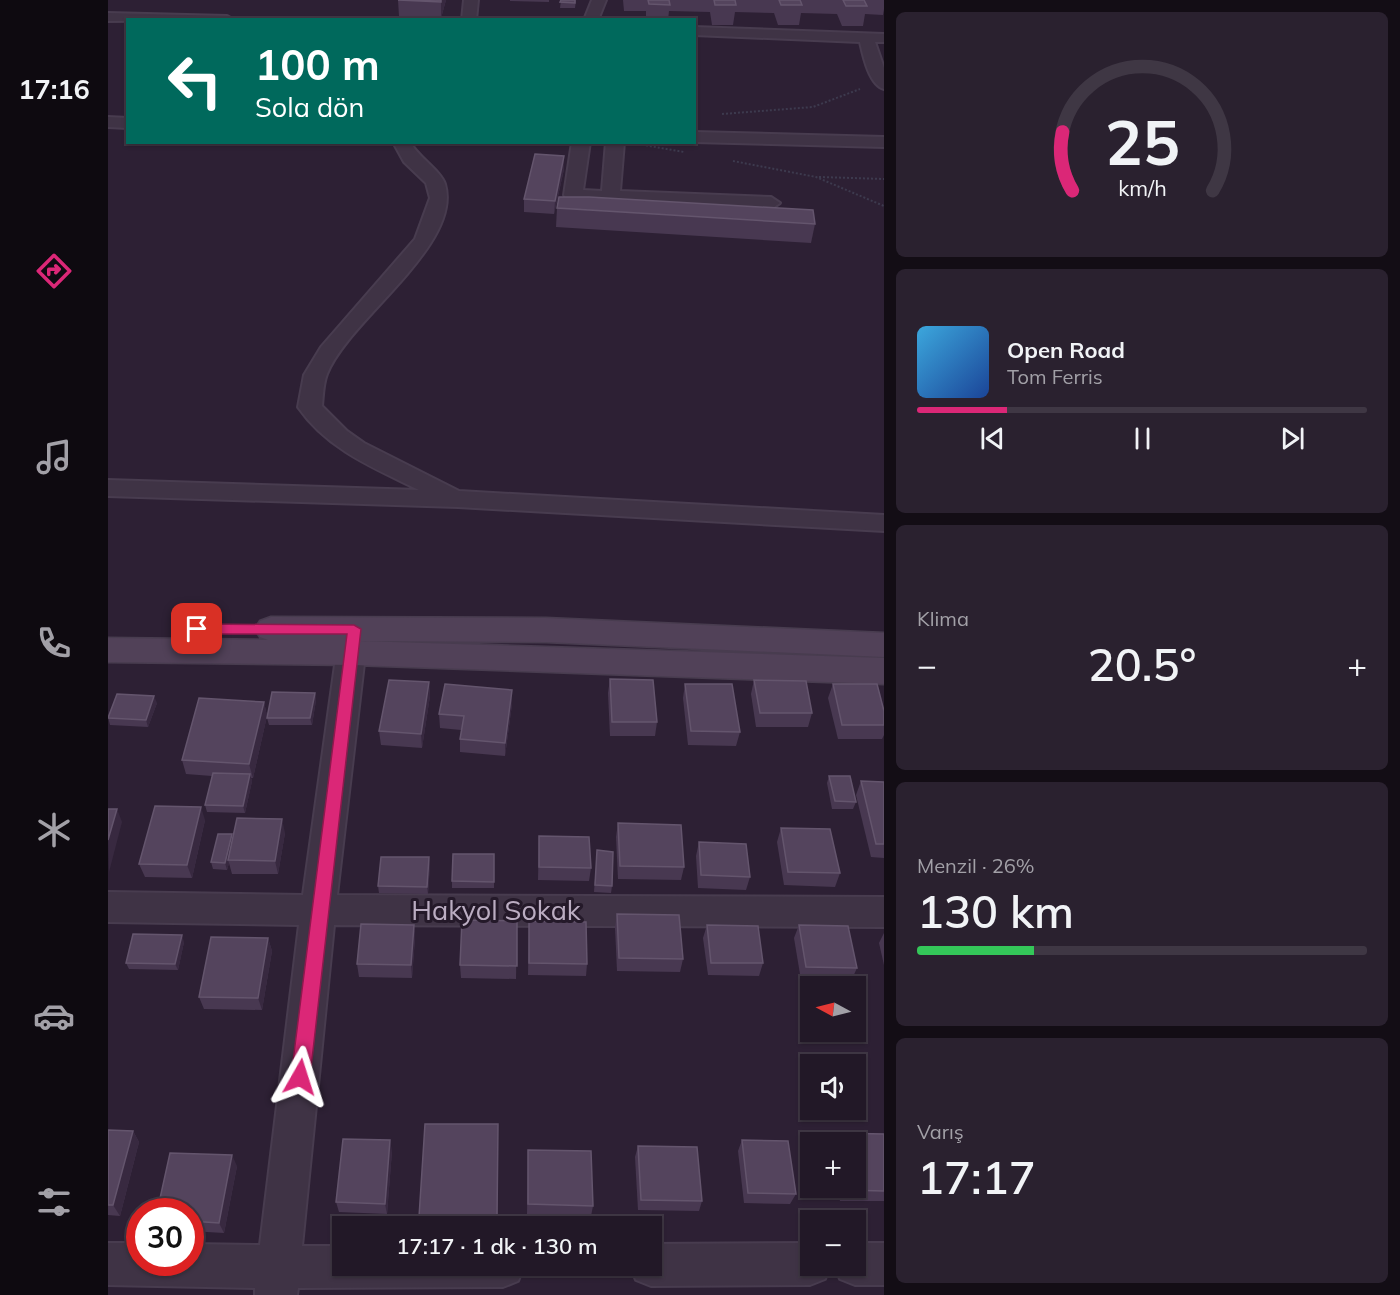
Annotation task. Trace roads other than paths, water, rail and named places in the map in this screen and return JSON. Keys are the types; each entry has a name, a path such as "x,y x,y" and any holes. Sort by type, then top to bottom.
{"main road":[{"path":"108,628 884,671"},
{"path":"108,650 353,641 546,630 884,645"}],"street":[{"path":"469,18 471,0"},
{"path":"592,18 599,0"},
{"path":"108,17 148,18"},
{"path":"696,31 884,38"},
{"path":"866,38 873,62 884,84"},
{"path":"108,122 126,123"},
{"path":"692,145 884,142"},
{"path":"402,144 410,158 435,181 439,198 424,240 332,347 315,375 310,407 321,423 355,448 458,499"},
{"path":"581,144 573,195 771,203"},
{"path":"611,196 615,144"},
{"path":"108,488 458,499 884,523"},
{"path":"278,1281 318,910 353,641"},
{"name":"Hakyol Sokak","path":"108,907 884,912"},
{"path":"108,1264 278,1281 353,1276"},
{"path":"662,1265 800,1264"},
{"path":"866,1264 884,1264"}]}
